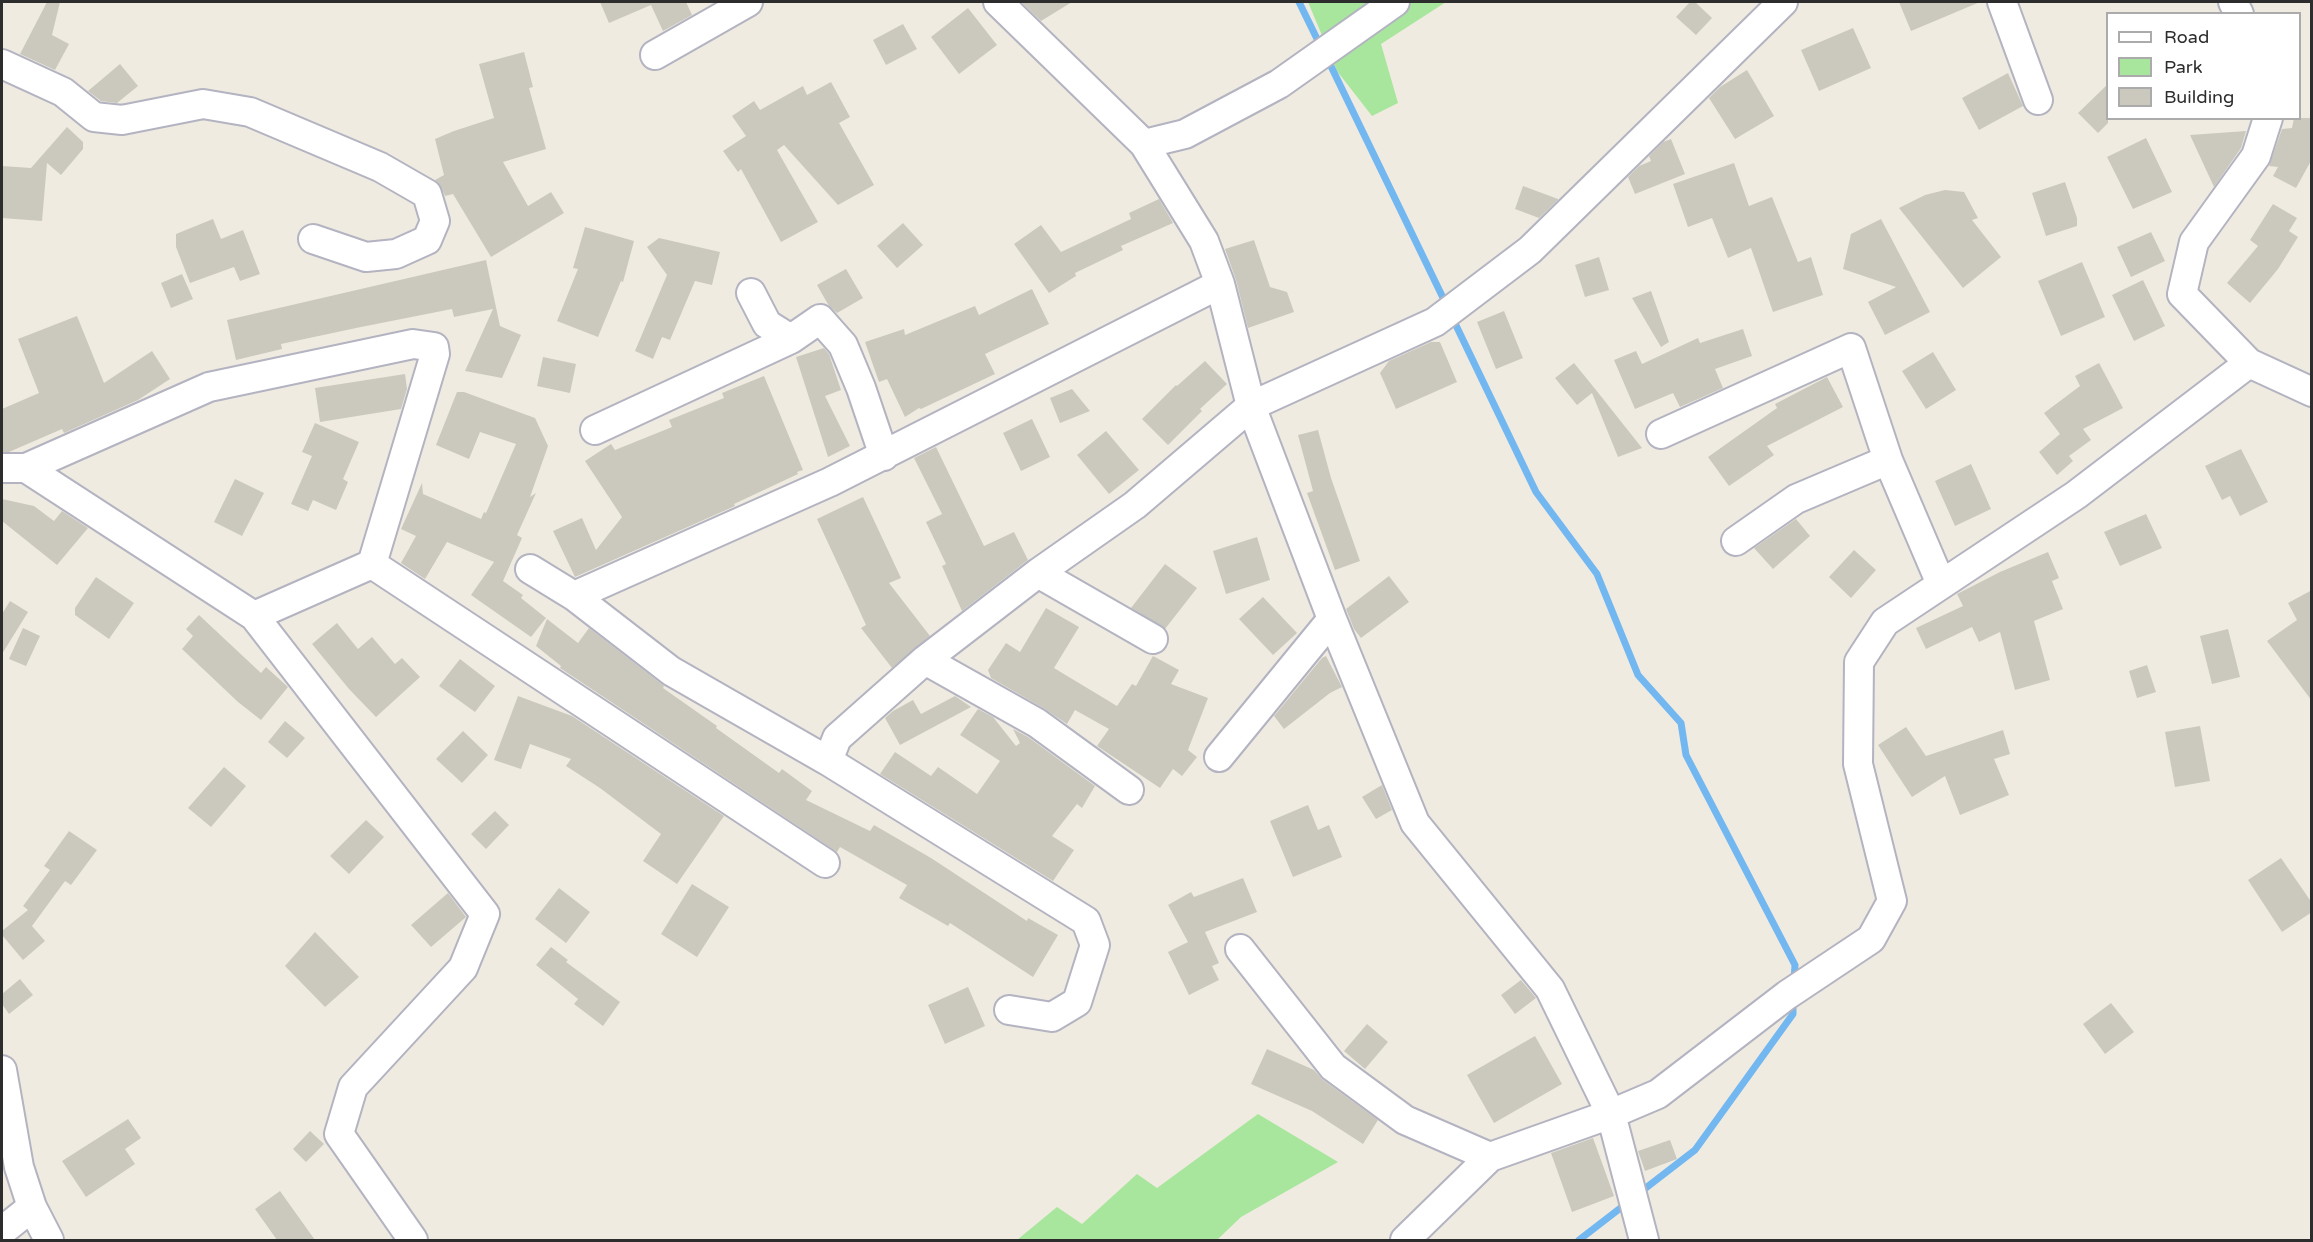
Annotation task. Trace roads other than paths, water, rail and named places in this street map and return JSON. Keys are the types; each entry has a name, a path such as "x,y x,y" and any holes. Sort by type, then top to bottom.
{"street":[{"path":"656,55 748,2"},
{"path":"998,2 1144,144 1204,241 1220,284 1251,406 1332,619 1415,823 1550,989 1611,1114 1644,1240"},
{"path":"1144,144 1185,134 1278,84 1395,2"},
{"path":"828,761 837,738 925,660 1038,573 1135,505 1251,406 1435,322 1530,250 1783,2"},
{"path":"2002,2 2038,100"},
{"path":"2,64 63,92 94,117 122,120 203,104 250,112 380,167 428,194 435,222 427,240 396,254 366,257 313,239"},
{"path":"2267,120 2256,156 2194,242 2182,294 2249,363 2312,392"},
{"path":"574,596 884,456 1220,284"},
{"path":"751,294 767,324 791,339"},
{"path":"595,430 791,339 820,319 843,345 861,388 884,456"},
{"path":"14,468 209,387 413,344 434,347 435,354 372,564 254,616"},
{"path":"1661,434 1851,348 1888,460 1941,584"},
{"path":"1405,1240 1490,1157 1611,1114 1658,1094 1794,990 1871,939 1892,901 1858,764 1859,662 1885,622 2076,495 2249,363"},
{"path":"1736,541 1796,499 1888,460"},
{"path":"14,468 254,616 485,914 463,968 353,1087 339,1134 413,1240"},
{"path":"372,564 825,863"},
{"path":"530,569 574,596 671,671 828,761 1086,921 1095,945 1077,1002 1052,1017 1009,1010"},
{"path":"1038,573 1153,639"},
{"path":"1219,757 1332,619"},
{"path":"925,660 1037,723 1129,790"},
{"path":"1240,949 1332,1067 1405,1120 1490,1157"},
{"path":"2,1068 20,1167 32,1207 50,1240"},
{"path":"2,1231 32,1207"}],"waterway":[{"path":"1299,2 1320,45"},
{"path":"1327,58 1446,304"},
{"path":"1452,317 1536,492 1597,574 1638,675 1681,723 1686,755 1795,965 1794,981"},
{"path":"1638,1194 1695,1150 1793,1014 1793,1001"},
{"path":"1579,1240 1627,1203"}]}
